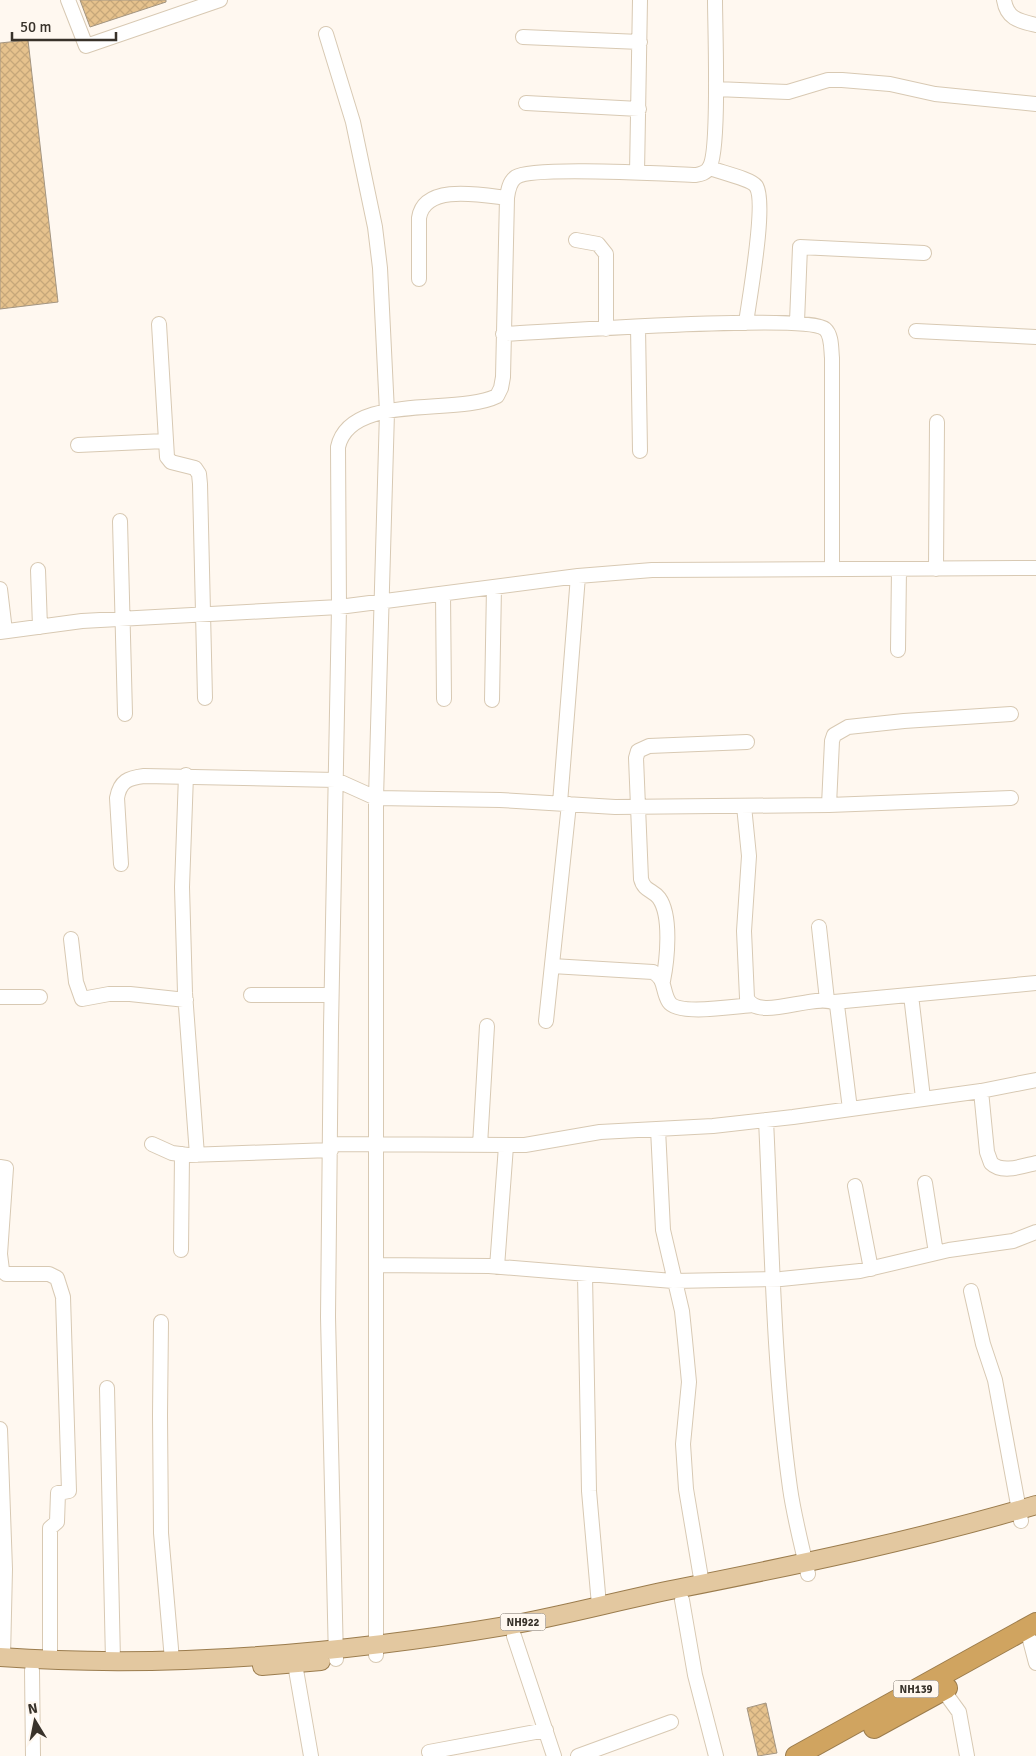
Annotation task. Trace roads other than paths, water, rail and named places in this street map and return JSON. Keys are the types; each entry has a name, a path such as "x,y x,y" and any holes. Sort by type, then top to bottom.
{"highway":[{"name":"NH139","path":"824,1756 943,1690 1034,1634"},
{"name":"NH139","path":"796,1756 1034,1634"}],"main road":[{"path":"1,1661 172,1660 335,1654 514,1636 682,1600 807,1568 938,1544 1025,1516 1036,1505"},
{"name":"NH922","path":"376,1649 512,1624 702,1584 807,1568"},
{"path":"1,1661 32,1670 66,1673 172,1671 295,1664 335,1654"}],"street":[{"path":"68,0 86,46 220,0"},
{"path":"637,174 640,0"},
{"path":"335,1654 328,1317 331,995 339,607 338,447 340,437 354,422 387,412 480,401 497,396 503,377 507,198 511,182 517,176 584,172 696,175 705,173 710,168 715,135 715,0"},
{"path":"1004,0 1005,9 1012,18 1036,25"},
{"path":"326,34 354,122 373,219 380,268 387,412 376,798 376,1649"},
{"path":"523,37 640,42"},
{"path":"716,89 788,92 828,80 842,80 890,84 935,94 1036,104"},
{"path":"526,103 639,109"},
{"path":"710,168 748,181 755,186 758,193 758,224 746,324"},
{"path":"419,279 419,218 420,209 424,204 432,198 443,195 482,195 507,198"},
{"path":"576,240 598,244 606,254 606,329"},
{"path":"797,322 800,246 924,253"},
{"path":"503,334 797,322 824,328 828,333 830,342 832,569"},
{"path":"159,324 167,457 170,462 195,468 199,474 202,510 202,615 205,698"},
{"path":"638,328 640,450"},
{"path":"916,331 1036,337"},
{"path":"936,568 938,422"},
{"path":"78,445 165,441"},
{"path":"120,521 125,714"},
{"path":"0,589 2,632 122,619 339,607 578,576 652,570 1036,568"},
{"path":"898,650 899,569"},
{"path":"38,570 40,627"},
{"path":"546,1021 564,804 578,576"},
{"path":"492,700 494,586"},
{"path":"443,594 444,700"},
{"path":"829,805 832,741 834,735 840,730 880,723 1011,714"},
{"path":"663,981 667,944 665,919 659,898 642,885 641,879 636,758 638,751 642,747 747,742"},
{"path":"186,775 182,887 186,1000 197,1154"},
{"path":"121,864 117,798 119,789 123,782 132,777 144,776 186,775 336,780 376,798 638,807 829,805 1011,798"},
{"path":"744,806 749,872 744,924 745,990 749,1002 753,1005"},
{"path":"819,927 831,1001 839,1010 850,1109"},
{"path":"71,939 76,982 82,999 108,994 130,994 186,1000"},
{"path":"552,966 644,970 659,975 663,981 668,1001 673,1006 680,1008 753,1005 776,1007 1036,983"},
{"path":"251,995 331,995"},
{"path":"0,996 40,997"},
{"path":"911,996 923,1098"},
{"path":"480,1145 487,1026"},
{"path":"152,1144 160,1150 182,1154 377,1144 506,1146 545,1142 600,1132 713,1126 766,1120 981,1091 1036,1080"},
{"path":"981,1091 987,1152 991,1163 999,1168 1036,1164"},
{"path":"766,1120 771,1279 790,1489 807,1568"},
{"path":"658,1129 661,1211 673,1281 682,1311 688,1382 688,1408 683,1444 686,1489 702,1584"},
{"path":"497,1267 506,1146"},
{"path":"181,1250 182,1154"},
{"path":"0,1167 6,1168 0,1248 2,1270 6,1274 49,1274 57,1278 63,1297 69,1491 58,1493 57,1522 50,1528 50,1660"},
{"path":"925,1183 936,1253"},
{"path":"855,1186 871,1269"},
{"path":"376,1265 449,1264 616,1275 673,1281 815,1277 871,1269 936,1253 1013,1241 1036,1232"},
{"path":"585,1274 589,1491 599,1605"},
{"path":"971,1291 983,1344 995,1380 1025,1516"},
{"path":"162,1322 160,1405 161,1533 172,1660"},
{"path":"107,1388 112,1661"},
{"path":"0,1429 6,1569 1,1661"},
{"path":"682,1600 695,1675 716,1756"},
{"path":"1034,1634 1036,1663"},
{"path":"514,1636 554,1756"},
{"path":"295,1664 311,1756"},
{"path":"32,1670 33,1756"},
{"path":"943,1690 959,1712 967,1756"},
{"path":"578,1756 671,1722"},
{"path":"429,1752 546,1730"}]}
